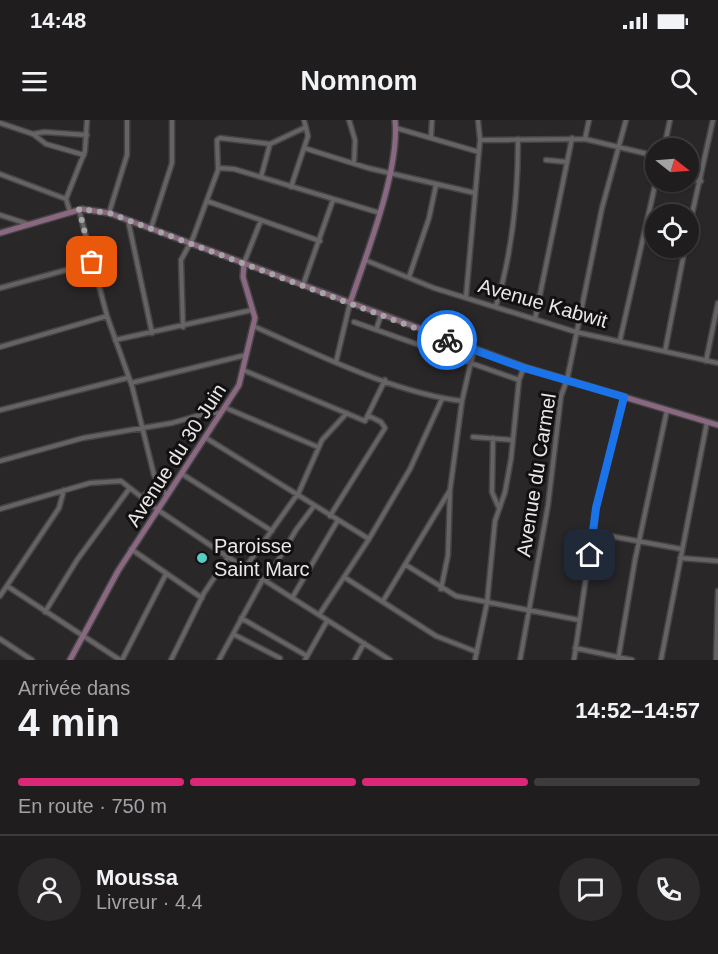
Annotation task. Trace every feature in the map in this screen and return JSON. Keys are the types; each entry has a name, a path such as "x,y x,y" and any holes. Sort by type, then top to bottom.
{"street":[{"path":"70,212 66,199 84,155 87,120"},
{"path":"109,213 127,156 128,120"},
{"path":"151,228 172,163 172,120"},
{"path":"291,187 308,135 304,120"},
{"path":"349,120 355,140 354,164"},
{"path":"336,362 350,303 380,213 389,172 396,128 395,120"},
{"path":"431,137 432,120"},
{"path":"466,297 480,140 477,120"},
{"path":"585,139 589,120"},
{"name":"Avenue du Carmel","path":"520,660 531,611 548,505 556,423 602,208 626,120"},
{"path":"666,138 670,120"},
{"path":"695,204 713,120"},
{"path":"0,123 33,135 43,142 84,155"},
{"path":"183,327 180,266 218,168 216,150 219,138 270,144 306,128"},
{"path":"396,128 479,152"},
{"path":"33,135 44,132 87,135"},
{"path":"535,319 572,138"},
{"path":"496,306 504,278 514,207 518,139"},
{"path":"480,140 585,139 645,153"},
{"path":"261,177 270,144"},
{"path":"304,148 354,164 475,193"},
{"path":"546,160 567,162"},
{"path":"218,168 261,177 380,213"},
{"path":"0,174 66,199"},
{"path":"409,277 429,218 436,184"},
{"path":"620,340 654,192"},
{"path":"303,285 333,200"},
{"path":"207,201 320,241"},
{"path":"79,209 107,316 131,383 157,482 166,496"},
{"path":"0,233 79,209 109,213 524,368 718,425"},
{"path":"0,215 30,224"},
{"path":"128,219 135,265 152,333"},
{"name":"Avenue du 30 Juin","path":"70,660 131,549 239,386 254,326 253,310 243,277 244,263 261,220"},
{"path":"665,351 683,258"},
{"name":"Avenue Kabwit","path":"365,260 466,297 576,332 718,363"},
{"path":"0,288 92,262"},
{"path":"706,361 718,303"},
{"path":"115,340 253,310"},
{"path":"376,330 381,315"},
{"path":"0,347 107,316"},
{"path":"354,322 519,380"},
{"path":"254,326 336,362 385,380 442,399 462,402"},
{"path":"440,352 443,338"},
{"path":"441,589 448,555 450,490 462,402 474,350"},
{"path":"131,383 246,355"},
{"path":"475,660 487,603 495,520 505,492 519,380 524,368"},
{"path":"243,370 365,421 385,380"},
{"path":"0,410 128,378"},
{"path":"574,660 596,508 624,397"},
{"path":"319,615 369,539 410,469 442,399"},
{"path":"0,461 83,438 224,410 318,447"},
{"path":"618,659 638,541 667,410"},
{"path":"245,568 297,495 318,447 347,413"},
{"path":"330,516 385,428 381,422 369,416"},
{"path":"661,660 707,422"},
{"path":"473,437 512,440"},
{"path":"206,438 369,539"},
{"path":"493,438 492,492 499,507"},
{"path":"182,474 272,531"},
{"path":"0,509 64,490 112,480 121,481 158,510 228,557 390,660"},
{"path":"142,498 157,482"},
{"path":"45,612 77,560 129,489"},
{"path":"0,596 59,508 64,490"},
{"path":"383,601 450,490"},
{"path":"219,660 264,580 314,506"},
{"path":"292,598 338,520"},
{"path":"593,533 681,549"},
{"path":"131,549 202,598"},
{"path":"171,660 202,598 228,557"},
{"path":"680,558 718,561"},
{"path":"406,565 441,589 456,596 579,620"},
{"path":"7,586 121,660 166,574"},
{"path":"344,577 436,636 477,652"},
{"path":"716,660 718,591"},
{"path":"241,618 306,658 327,621"},
{"path":"233,634 280,658"},
{"path":"0,639 32,660"},
{"path":"355,660 364,643"},
{"path":"575,648 618,659 632,660"}],"way so far":[{"path":"92,262 79,209 86,208 109,213 447,340"}],"place":[{"name":"Paroisse Saint Marc","path":"202,558"}],"route":[{"path":"447,340 524,368 624,397 610,448 603,490 596,508 590,555"}]}
